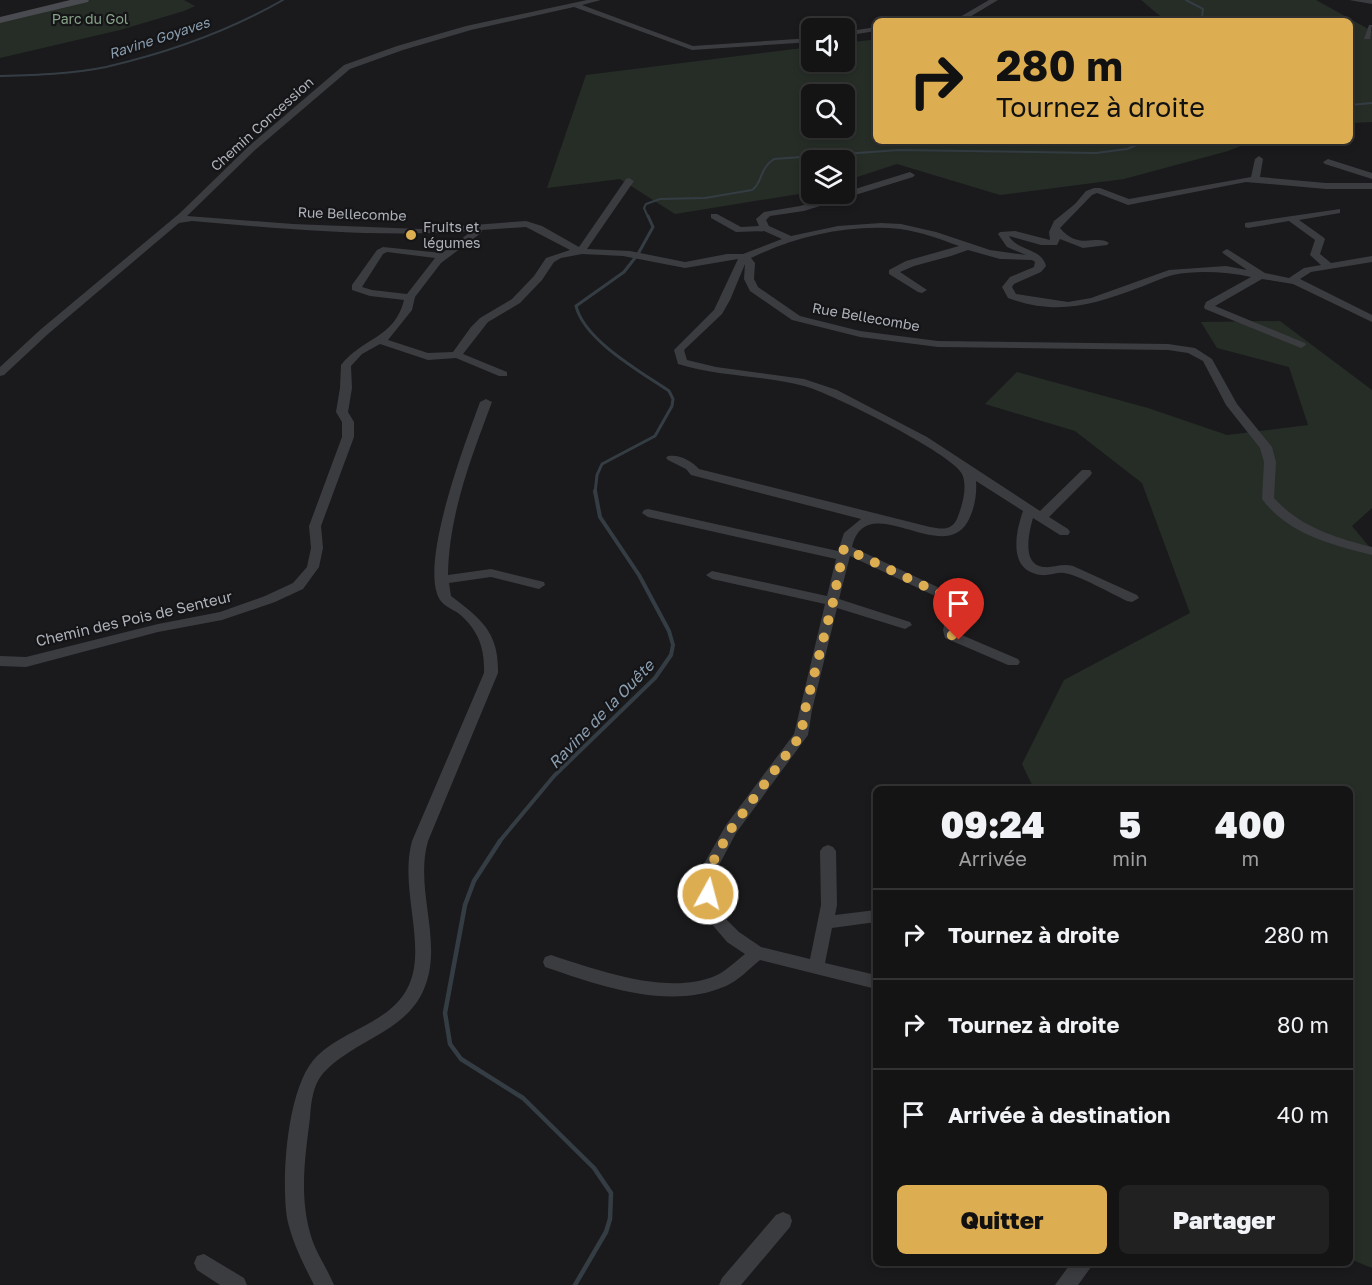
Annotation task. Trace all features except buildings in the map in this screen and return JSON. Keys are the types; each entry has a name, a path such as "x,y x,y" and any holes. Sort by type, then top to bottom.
{"main road":[{"path":"0,20 84,0"}],"street":[{"name":"Chemin Concession","path":"0,373 44,332 176,221 252,148 347,67 399,48 469,28 597,0"},
{"path":"962,18 994,0"},
{"path":"1353,0 1372,2"},
{"path":"574,5 692,48 801,41"},
{"path":"1367,37 1372,27"},
{"path":"855,32 873,29"},
{"path":"1255,180 1260,159"},
{"path":"1328,162 1372,176"},
{"path":"765,228 761,219 767,214 801,210 910,175"},
{"path":"1055,228 1092,191 1101,191 1119,200 1135,202 1238,180 1315,186 1372,186"},
{"path":"458,356 475,329 484,320 516,301 550,260 563,254 581,251 629,181"},
{"path":"1248,225 1337,211"},
{"path":"714,216 739,230 765,228 790,239"},
{"name":"Rue Bellecombe","path":"176,221 192,218 293,227 420,232 515,225 534,226 562,243 581,251 630,254 676,265 687,265 724,257 744,257 751,267 750,284 771,302 804,321 848,332 938,344 1168,346 1198,353 1207,359 1232,405 1266,447 1270,462 1268,499 1276,509 1297,525 1324,536 1372,550"},
{"path":"1290,218 1320,239 1315,255 1329,266"},
{"path":"1033,257 1022,258 966,248 920,230 908,228 837,228 790,239 744,257 730,284 720,311 679,350 682,362 704,370 822,387 873,412 954,457 966,469 1064,532"},
{"path":"1055,228 1060,235 1080,244 1090,246 1104,243"},
{"path":"1055,228 1056,238 1050,244 1035,242 1011,233 1003,234 1005,241 1040,261 1041,266 1038,270 1011,280 1007,287 1012,296 1048,304 1068,305 1093,301 1183,270 1226,269 1286,281 1294,280 1372,319"},
{"name":"Chemin des Pois de Senteur","path":"0,661 26,662 138,633 222,616 298,586 313,567 317,548 315,526 348,437 348,422 342,412 346,388 344,368 358,352 381,341 407,310 410,297 442,256 481,229"},
{"path":"922,290 894,275 894,270 908,264 946,257 966,248"},
{"path":"410,297 356,288 380,252 386,249 442,256"},
{"path":"1227,252 1262,275"},
{"path":"1294,280 1302,272 1372,259"},
{"path":"1262,275 1210,304 1209,307 1301,345"},
{"path":"381,341 413,354 446,358 458,356 502,374"},
{"path":"324,1285 302,1237 296,1214 294,1186 307,1081 323,1059 375,1030 402,1009 416,989 423,967 415,862 420,841 492,673 492,654 484,634 474,619 445,598 441,580 442,559 458,477 486,402"},
{"path":"672,458 690,466 695,472 939,533 955,531 968,504 971,480 966,469"},
{"path":"1086,472 1035,514 1022,531 1022,553 1025,561 1040,571 1068,569 1132,598"},
{"path":"648,513 843,552 956,601 958,608 949,627 950,634 1013,662"},
{"path":"873,981 758,953 733,938 718,922 708,894 709,869 731,829 801,735 805,710 848,536 857,526 876,519"},
{"path":"441,580 490,573 539,585"},
{"path":"712,575 833,602 905,625"},
{"path":"816,968 829,905 828,851"},
{"path":"827,922 873,916"},
{"path":"551,962 614,982 696,989 721,981 758,953"},
{"path":"729,1285 783,1221"},
{"path":"204,1263 237,1285"},
{"path":"1065,1285 1081,1266"}],"green space":[{"name":"Parc du Gol","path":"90,0 184,0 195,6 120,30 0,58 0,22"},
{"path":"1141,0 1316,0 1349,18 1162,18"},
{"path":"1353,20 1372,31 1372,122 1353,123"},
{"path":"870,40 873,40 873,144 1246,144 1228,151 1124,179 1000,195 897,164 855,178 855,150 801,150 801,194 675,214 620,179 547,188 586,75 801,48 801,72 855,72 855,42"},
{"path":"1280,321 1372,390 1372,508 1352,526 1372,550 1372,1268 1353,1260 1353,786 1033,786 1022,764 1064,680 1190,613 1142,483 1075,431 985,404 1017,372 1148,408 1227,435 1308,425 1289,367 1217,348 1201,322"}],"waterway":[{"name":"Ravine Goyaves","path":"0,76 80,71 129,61 175,48 219,31 283,0"},
{"path":"1186,0 1203,9 1201,18"},
{"path":"1353,105 1372,103"},
{"name":"Ravine de la Ouête","path":"648,217 644,208 646,204 660,199 705,198 752,190 758,184 765,168 774,159 899,150 1096,153 1127,149 1139,144"},
{"name":"Ravine de la Ouête","path":"595,492 597,475 602,464 655,436 672,406 673,399 669,391 629,365 602,343 581,319 576,306 624,272 638,254 653,227 648,216"},
{"name":"Ravine de la Ouête","path":"499,842 554,776 655,678 671,655 673,645 669,631 639,575 600,517 595,492"},
{"name":"Ravine de la Ouête","path":"500,841 474,881 465,905 445,1013 450,1044 461,1059 523,1098 594,1168 611,1193 610,1219 606,1232 575,1285"}],"place":[{"name":"Fruits et légumes","path":"411,235"}],"route":[{"path":"708,894 709,869 731,829 801,735 844,548 956,601 958,608 949,627 950,634 959,640"}]}
